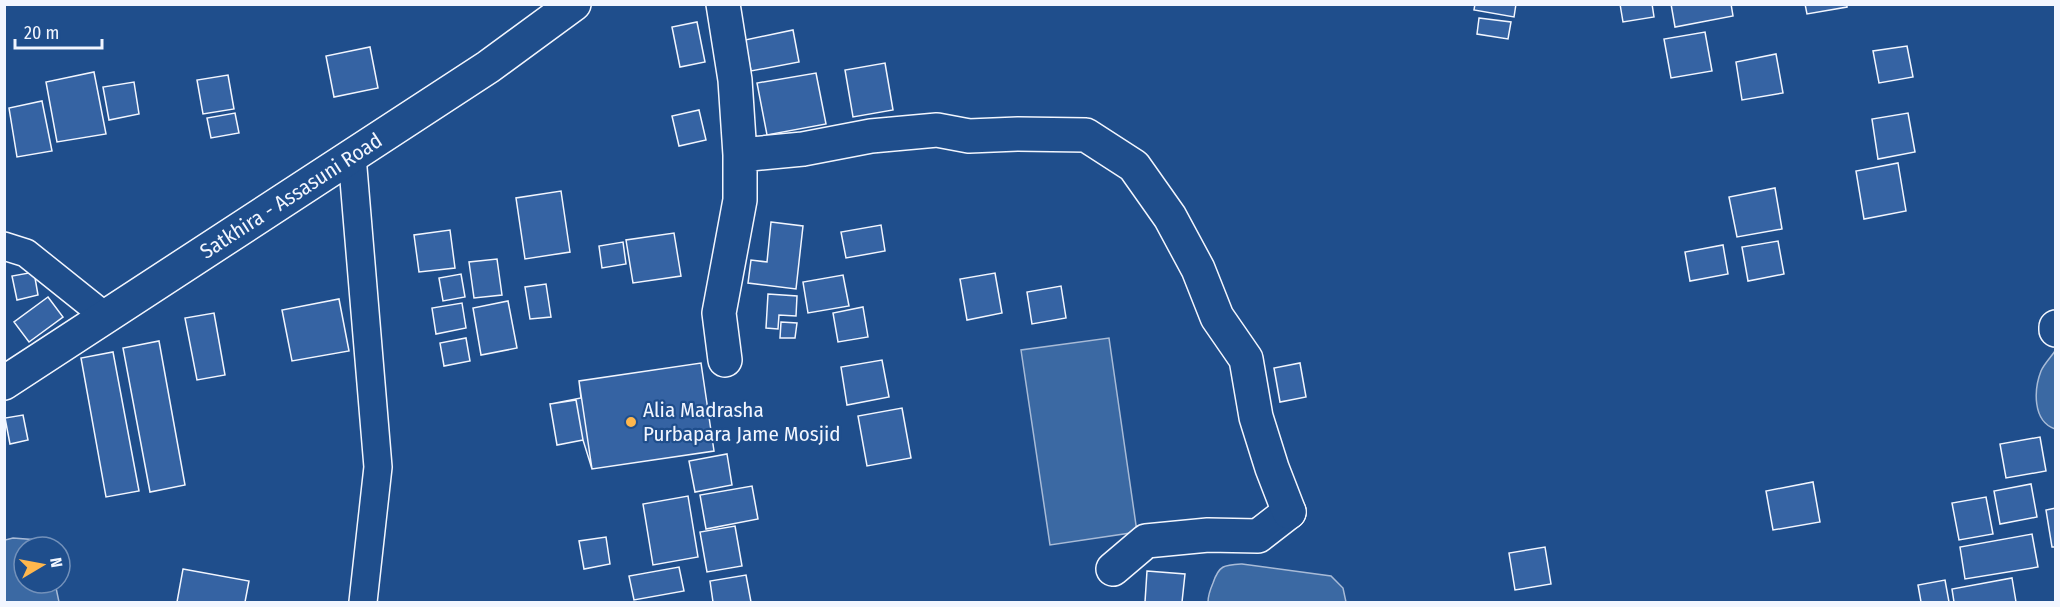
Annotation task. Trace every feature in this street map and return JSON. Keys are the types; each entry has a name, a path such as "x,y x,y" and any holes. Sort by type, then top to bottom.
{"main road":[{"name":"Satkhira - Assasuni Road","path":"4,383 488,67 574,4"},
{"path":"723,4 735,80 740,155 740,200 720,314 725,360"},
{"path":"740,155 803,149 872,136 937,130 969,136 1086,135 1134,166 1170,217 1198,269 1217,317 1246,359 1256,417 1289,512 1258,536 1208,535 1146,540 1113,569"}],"street":[{"path":"352,156 378,466 363,603"},
{"path":"4,246 26,253 106,317"}],"water":[{"path":"1109,338 1137,532 1050,545 1021,350"},
{"path":"2055,351 2055,429 2042,419 2036,395 2041,371"},
{"path":"12,538 12,595 58,595 59,602 5,602 5,540"},
{"path":"1242,564 1331,576 1343,588 1346,602 1208,602 1210,590 1220,569"}],"building":[{"path":"1475,4 1516,4 1514,17 1474,10"},
{"path":"1620,4 1652,4 1654,17 1623,22"},
{"path":"1671,4 1731,4 1733,16 1675,27"},
{"path":"1805,4 1847,4 1847,7 1807,14"},
{"path":"1479,18 1511,22 1508,39 1477,34"},
{"path":"697,22 705,62 680,67 672,27"},
{"path":"793,30 799,62 751,71 745,40"},
{"path":"1705,32 1712,71 1671,78 1664,39"},
{"path":"1907,46 1913,77 1879,83 1873,51"},
{"path":"370,47 378,88 334,97 326,56"},
{"path":"1776,54 1783,93 1742,100 1736,62"},
{"path":"885,63 893,110 853,117 845,70"},
{"path":"94,72 106,134 57,142 46,82"},
{"path":"816,73 826,124 767,135 757,83"},
{"path":"228,75 234,109 203,114 197,80"},
{"path":"134,82 139,114 109,120 103,87"},
{"path":"42,101 52,151 17,157 9,108"},
{"path":"699,110 706,140 679,146 672,116"},
{"path":"235,113 239,133 211,138 207,118"},
{"path":"1908,113 1915,152 1878,159 1872,119"},
{"path":"1898,163 1906,211 1864,219 1856,171"},
{"path":"1775,188 1782,229 1737,237 1729,197"},
{"path":"561,191 570,252 525,259 516,198"},
{"path":"771,222 803,226 796,289 748,283 751,260 767,262"},
{"path":"881,225 885,251 846,258 841,232"},
{"path":"450,230 455,268 419,272 414,235"},
{"path":"674,233 681,276 633,283 626,240"},
{"path":"1778,241 1784,274 1748,281 1742,247"},
{"path":"623,242 626,264 602,268 599,246"},
{"path":"1723,245 1728,274 1690,281 1685,252"},
{"path":"497,259 502,295 474,298 469,262"},
{"path":"34,272 38,295 17,300 12,276"},
{"path":"995,273 1002,313 967,320 960,279"},
{"path":"461,274 465,297 443,301 439,278"},
{"path":"843,275 849,306 808,313 803,282"},
{"path":"546,284 551,317 530,319 525,287"},
{"path":"1061,286 1066,318 1032,324 1027,292"},
{"path":"768,294 797,296 796,316 779,315 778,329 766,328"},
{"path":"48,297 63,317 29,342 14,322"},
{"path":"339,299 349,351 292,361 282,310"},
{"path":"508,301 517,348 481,355 473,308"},
{"path":"462,303 466,328 436,334 432,308"},
{"path":"863,307 868,337 838,342 833,313"},
{"path":"214,313 225,375 197,380 185,318"},
{"path":"781,322 797,323 795,338 780,338"},
{"path":"466,338 470,361 444,366 440,343"},
{"path":"159,341 185,485 150,492 123,348"},
{"path":"113,352 139,491 106,497 81,358"},
{"path":"882,360 889,397 847,405 841,367"},
{"name":"Alia Madrasha Purbapara Jame Mosjid","path":"701,363 714,451 592,469 579,381"},
{"name":"Alia Madrasha Purbapara Jame Mosjid","path":"701,363 714,451 592,469 583,440 557,445 550,404 581,398 579,381"},
{"path":"1300,363 1306,397 1280,402 1274,368"},
{"path":"576,400 583,440 557,445 550,404"},
{"path":"902,408 911,458 867,466 858,416"},
{"path":"23,415 28,440 10,444 5,418"},
{"path":"2040,437 2046,471 2006,478 2000,444"},
{"path":"727,454 732,485 695,492 689,461"},
{"path":"1813,482 1820,522 1773,530 1766,491"},
{"path":"2031,484 2037,517 2000,524 1994,491"},
{"path":"752,486 758,519 706,529 700,495"},
{"path":"688,496 698,557 653,565 643,504"},
{"path":"1986,497 1993,534 1959,540 1952,503"},
{"path":"2056,508 2056,547 2052,547 2046,510"},
{"path":"735,526 742,566 707,572 700,532"},
{"path":"2032,534 2038,567 1965,579 1960,547"},
{"path":"606,537 610,564 584,569 579,541"},
{"path":"1545,547 1551,584 1515,590 1509,553"},
{"path":"679,567 684,591 634,600 629,576"},
{"path":"183,569 249,581 245,602 177,602"},
{"path":"1147,571 1185,574 1182,602 1145,602"},
{"path":"746,575 751,602 713,602 710,581"},
{"path":"2012,578 2016,602 1954,602 1952,589"},
{"path":"1945,580 1949,602 1921,602 1918,585"}],"place":[{"name":"Alia Madrasha Purbapara Jame Mosjid","path":"631,422"}]}
